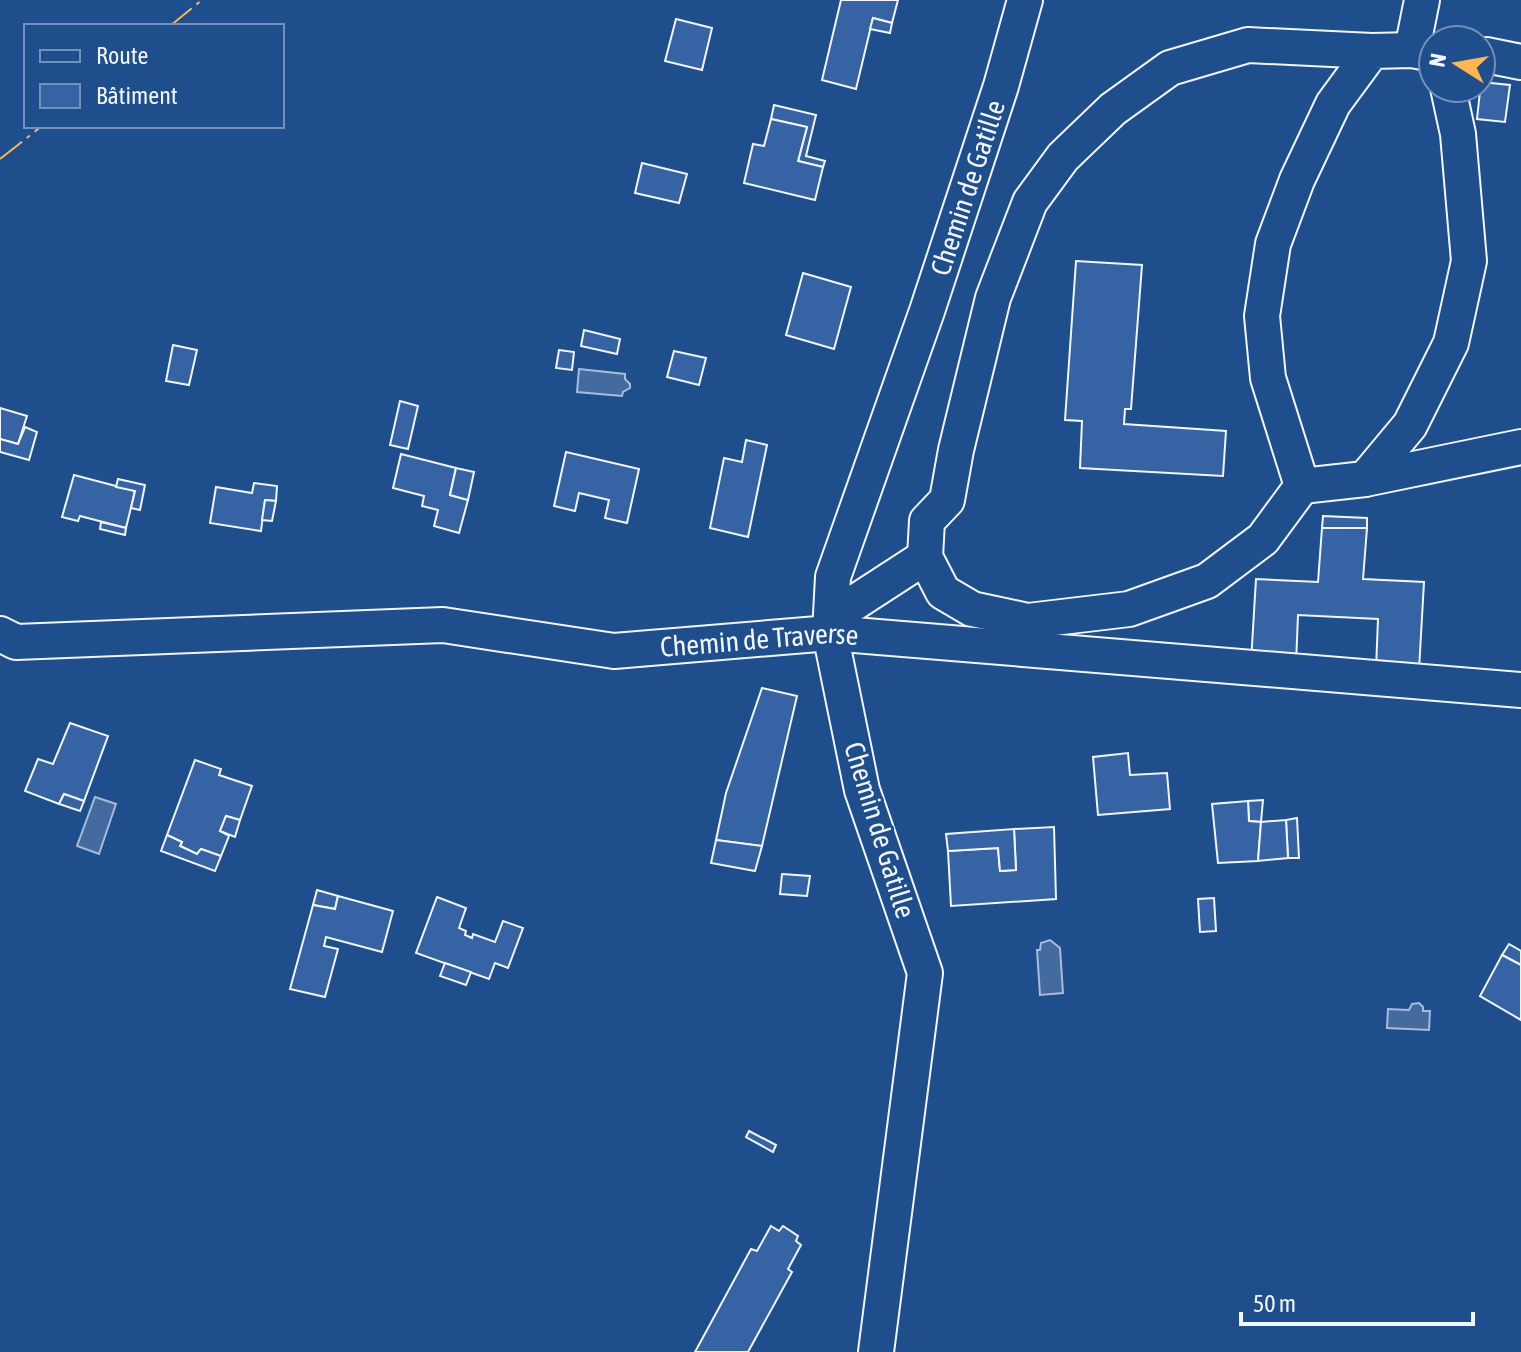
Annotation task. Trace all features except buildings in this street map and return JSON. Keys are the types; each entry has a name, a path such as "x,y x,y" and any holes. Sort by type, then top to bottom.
{"street":[{"name":"Chemin de Gatille","path":"876,1352 925,973 862,790 830,626 833,577 952,236 1001,86 1025,0"},
{"path":"1422,0 1422,24"},
{"path":"1417,52 1248,45 1170,68 1113,109 1063,157 1030,202 993,298 947,500 927,521 925,557 943,592 972,609 1028,621 1129,609 1207,581 1263,539 1302,486 1365,479 1521,447"},
{"path":"1302,486 1268,378 1262,316 1273,244 1297,180 1333,104 1372,51"},
{"path":"1497,51 1521,62"},
{"path":"1365,479 1410,425 1451,343 1469,261 1458,134 1451,104"},
{"path":"830,626 925,557"},
{"name":"Chemin de Traverse","path":"0,634 16,642 443,625 614,651 830,626 1521,690"}],"water":[{"path":"579,369 625,374 630,388 622,396 577,392"},
{"path":"95,797 116,804 99,854 77,846"},
{"path":"1050,940 1060,948 1063,993 1040,995 1037,950 1040,950 1041,943"},
{"path":"1419,1003 1423,1011 1430,1011 1429,1030 1387,1028 1388,1009 1409,1010 1412,1004"}],"power":[{"path":"172,24 202,0"},
{"path":"0,159 39,128"}]}
